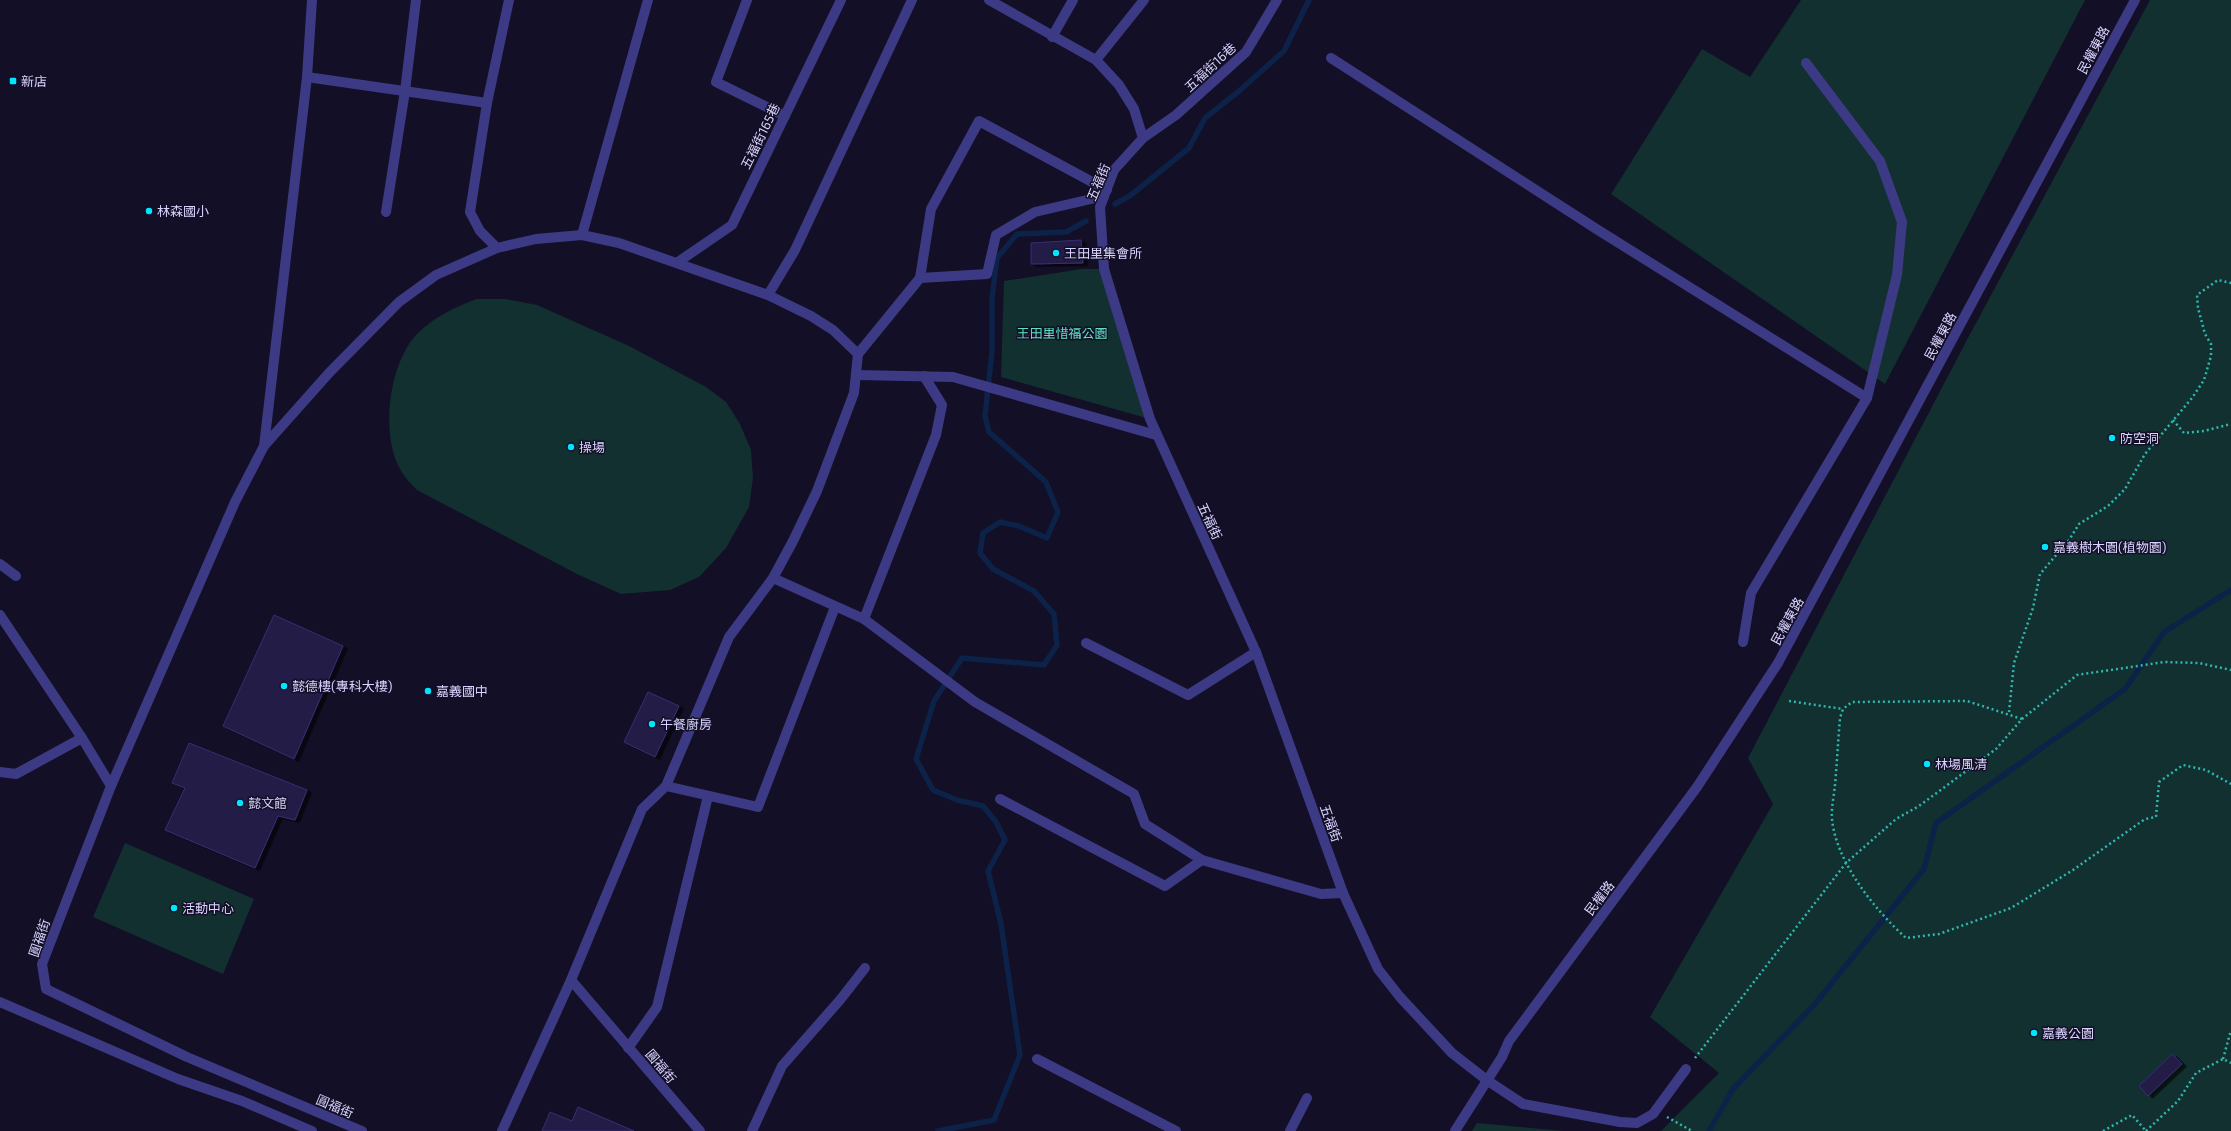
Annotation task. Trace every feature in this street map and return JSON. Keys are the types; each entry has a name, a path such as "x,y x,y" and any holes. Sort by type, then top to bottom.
{"street":[{"path":"264,446 307,77 312,0"},
{"path":"386,212 416,0"},
{"path":"497,248 480,231 470,212 488,103 509,0"},
{"path":"582,235 648,0"},
{"path":"747,0 716,82 785,116"},
{"name":"五福街165巷","path":"678,262 732,225 841,0"},
{"path":"768,295 795,250 912,0"},
{"path":"989,0 1096,60 1119,85 1134,109 1143,138"},
{"path":"1052,36 1073,0"},
{"path":"1096,60 1144,0"},
{"name":"五福街16巷","path":"1143,138 1176,115 1246,52 1277,0"},
{"name":"民權東路","path":"1766,682 1829,572 2134,0"},
{"path":"1331,58 1598,230 1867,398"},
{"path":"1743,642 1752,593 1867,398 1897,275 1902,222 1880,161 1806,63"},
{"path":"307,77 488,103"},
{"path":"502,1131 571,980 642,809 666,786 729,637 773,578 817,491 854,393 858,354 920,278 932,209 979,121 1105,193"},
{"name":"五福街","path":"1143,138 1114,170 1100,207 1104,269 1156,435 1256,652 1343,894 1378,969 1400,997 1452,1053 1488,1081 1523,1104 1620,1122 1637,1123 1653,1114"},
{"path":"920,278 988,274 996,235 1035,212 1105,193"},
{"path":"111,786 235,502 264,446 329,373 399,302 436,275 497,248 536,239 582,235 619,243 678,262 768,295 811,316 833,330 858,354"},
{"path":"856,375 953,376 1156,435"},
{"path":"864,619 936,435 942,405 924,376"},
{"path":"0,564 16,576"},
{"path":"773,578 864,619 975,702 1134,794 1145,824 1202,860 1321,894 1343,894"},
{"path":"666,786 758,807 835,607"},
{"path":"0,615 82,738 111,786"},
{"path":"1086,643 1188,696 1256,652"},
{"name":"民權路","path":"1455,1131 1488,1081 1509,1041 1697,787 1766,682"},
{"path":"0,772 16,774 82,738"},
{"name":"圓福街","path":"111,786 42,964 46,989 187,1057 362,1131"},
{"path":"628,1048 657,1008 708,796"},
{"path":"1000,799 1165,886 1202,860"},
{"path":"752,1131 782,1066 840,1000 865,968"},
{"name":"圓福街","path":"571,980 700,1131"},
{"path":"0,1002 178,1079 242,1101 312,1131"},
{"path":"1038,1059 1176,1131"},
{"path":"1653,1114 1686,1069"},
{"path":"1290,1131 1308,1098"}],"path":[{"path":"2008,713 2014,663 2033,608 2040,574 2069,540 2079,524 2108,506 2124,489 2145,454 2192,398 2204,380 2211,356 2211,344 2205,334 2198,308 2197,295 2218,280 2231,283"},
{"path":"2173,420 2184,433 2204,431 2231,424"},
{"path":"1686,1069 1846,863 1896,819 1919,806 1996,749 2022,719 2077,675 2164,662 2199,663 2231,670"},
{"path":"2022,719 2008,713 1967,701 1852,702 1843,709 1840,718 1832,818 1837,840 1846,863 1887,921 1906,938 1939,934 2011,908 2073,870 2145,819 2156,817 2159,782 2184,765 2206,770 2231,784"},
{"path":"1788,702 1843,709"},
{"path":"2103,1131 2132,1115 2146,1131 2161,1119 2178,1101 2196,1073 2223,1059 2231,1030"},
{"path":"2223,1059 2231,1063"},
{"path":"1653,1114 1663,1115 1692,1131"}],"green space":[{"path":"1801,0 2085,0 1885,384 1611,194 1702,49 1750,77"},
{"name":"嘉義樹木園(植物園)","path":"2150,0 2231,0 2231,1131 1661,1131 1719,1073 1650,1017 1773,804 1748,758 1969,336"},
{"name":"王田里惜福公園","path":"1082,269 1104,269 1150,419 1001,377 1004,281"},
{"name":"操場","path":"477,299 505,299 537,305 629,346 706,387 726,402 740,424 751,450 753,478 749,507 726,548 699,577 670,590 621,594 577,574 417,490 406,478 400,469 394,454 390,437 389,419 390,399 400,362 407,347 417,334 430,322 461,305"},
{"name":"活動中心","path":"125,843 254,899 223,974 93,917"},
{"path":"1477,1123 1563,1131 1472,1131"}],"building":[{"name":"王田里集會所","path":"1081,240 1083,263 1031,264 1031,243"},
{"name":"懿德樓(專科大樓)","path":"274,615 343,646 294,759 223,726"},
{"name":"午餐廚房","path":"648,692 679,706 655,757 624,742"},
{"name":"懿文館","path":"189,743 307,790 295,820 278,816 255,868 165,830 185,788 172,783"},
{"path":"2172,1054 2182,1064 2148,1096 2139,1086"},
{"path":"578,1107 634,1131 542,1131 550,1112 572,1121"}],"waterway":[{"path":"1115,204 1131,195 1189,148 1205,118 1239,91 1284,51 1309,0"},
{"path":"938,1131 994,1120 1020,1055 1001,924 988,871 1005,840 996,822 983,806 957,800 933,790 916,759 934,701 962,658 1044,665 1057,645 1054,614 1034,591 993,569 980,553 983,533 1000,522 1019,526 1047,538 1058,512 1046,482 989,432 985,416 992,351 992,298 997,258 1017,234 1066,232 1086,221"},
{"path":"1709,1131 1733,1089 1814,1005 1924,869 1936,823 2125,689 2164,632 2231,590"}],"place":[{"name":"新店","path":"13,81"},
{"name":"林森國小","path":"149,211"},
{"name":"王田里集會所","path":"1056,253"},
{"name":"防空洞","path":"2112,438"},
{"name":"操場","path":"571,447"},
{"name":"嘉義樹木園(植物園)","path":"2045,547"},
{"name":"懿德樓(專科大樓)","path":"284,686"},
{"name":"嘉義國中","path":"428,691"},
{"name":"午餐廚房","path":"652,724"},
{"name":"林場風清","path":"1927,764"},
{"name":"懿文館","path":"240,803"},
{"name":"活動中心","path":"174,908"},
{"name":"嘉義公園","path":"2034,1033"}]}
